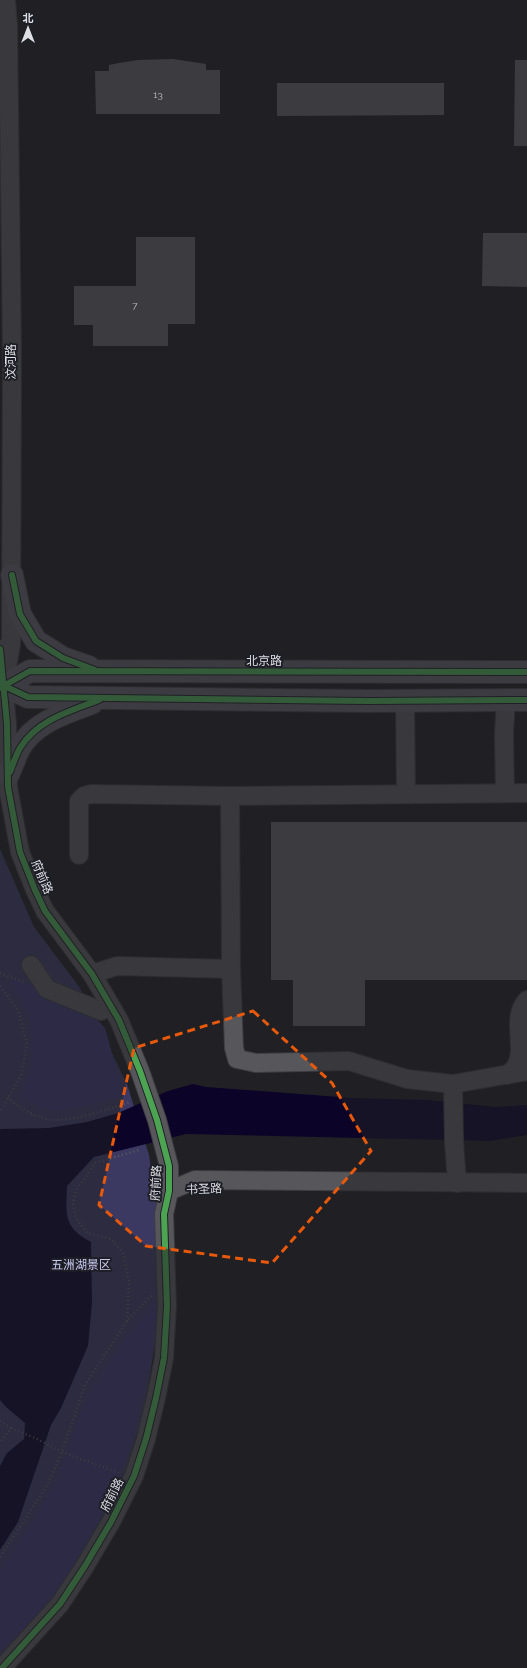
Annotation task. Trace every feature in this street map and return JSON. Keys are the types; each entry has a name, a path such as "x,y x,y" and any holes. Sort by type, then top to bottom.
{"main road":[{"path":"6,580 20,614 36,641 63,658 103,672"},
{"name":"北京路","path":"1,686 30,672 527,672"},
{"path":"1,686 28,697 405,701 516,700"},
{"path":"8,775 20,748 33,733 54,717 104,698"}],"street":[{"name":"汶河路","path":"1,686 11,645 6,580 2,204 1,26 5,0"},
{"name":"汶河路","path":"0,639 6,580 12,346 8,26 5,0"},
{"path":"0,649 0,707"},
{"name":"府前路","path":"1,686 7,724 8,775 12,814 20,852 45,911 92,974 119,1020 135,1072 153,1153 169,1166 169,1191 177,1248 178,1307 174,1360 156,1442 144,1480 120,1527 69,1611 16,1668"},
{"path":"505,793 504,733 516,700"},
{"path":"405,701 406,793"},
{"path":"79,855 80,801 84,796 91,794 230,796 406,793 527,793"},
{"path":"230,796 231,969 234,1048 237,1058 256,1063 349,1061 407,1079 453,1088 527,1071"},
{"name":"府前路","path":"0,804 10,855 36,917 69,960 110,1025 135,1072"},
{"path":"31,965 47,989 101,1011"},
{"path":"92,974 117,966 231,969"},
{"path":"507,1075 516,1066 520,1056 519,1020 522,1006 527,1000"},
{"path":"453,1088 454,1142 457,1182"},
{"name":"书圣路","path":"169,1191 195,1180 527,1183"},
{"name":"书圣路","path":"169,1191 197,1189 527,1191"},
{"name":"府前路","path":"2,1668 60,1604 111,1522 132,1480 146,1439 164,1358 167,1279 164,1214 169,1191"}],"path":[{"path":"0,986 18,1010 27,1044 21,1076 0,1112"},
{"path":"8,1097 12,1102 25,1110 51,1120 81,1116 131,1102"},
{"path":"127,1321 129,1281 123,1253 111,1239 87,1233 76,1218 73,1203 76,1191 95,1163 153,1153"},
{"path":"0,1557 47,1486 62,1452 85,1386 127,1321 167,1279"},
{"path":"0,1421 11,1428 62,1452 119,1473 132,1480"},
{"path":"0,1443 11,1428"}],"highlighted area":[{"path":"253,1011 332,1083 371,1151 272,1263 146,1246 99,1205 134,1048"}],"green space":[{"name":"五洲湖景区","path":"0,849 34,927 80,988 127,1084 149,1155 161,1237 163,1294 144,1412 117,1498 59,1597 0,1657"}],"shaded area":[{"path":"10,977 90,1012 105,1028 124,1096 81,1107 49,1111 21,1098 31,1067 31,1021"},
{"path":"193,1084 206,1087 352,1098 428,1100 496,1107 527,1105 527,1135 490,1141 186,1134 94,1157 67,1186 68,1219 75,1231 91,1242 92,1303 88,1346 61,1408 51,1425 18,1522 0,1550 0,1466 7,1453 24,1439 25,1423 0,1400 0,1129 49,1128 87,1122 118,1113 168,1091"},
{"path":"159,1297 149,1366 131,1445 101,1516 65,1582 25,1627 0,1652 0,1572 57,1479 85,1401 119,1347"}],"building":[{"path":"173,59 206,64 206,70 220,70 220,114 96,114 95,71 109,71 109,65 138,60"},
{"path":"515,60 527,60 527,146 514,146"},
{"path":"277,83 444,83 444,115 277,116"},
{"path":"483,233 527,233 527,287 482,286"},
{"path":"136,237 195,237 195,324 168,324 168,346 93,346 93,325 74,325 74,286 136,286"},
{"path":"271,822 527,822 527,980 365,980 365,1026 293,1026 293,980 271,980"}],"cycle path":[{"path":"12,575 20,614 36,641 63,658 95,670"},
{"path":"0,649 7,724 8,787 20,852 45,911 92,974 119,1020 140,1071 157,1120 169,1166 169,1191 164,1214 167,1306 164,1358 146,1439 134,1476 111,1522 60,1604 2,1668"},
{"path":"0,688 30,671 527,672"},
{"path":"0,684 28,697 369,701 527,700"},
{"path":"10,772 20,748 35,730 55,718 99,700"}]}
